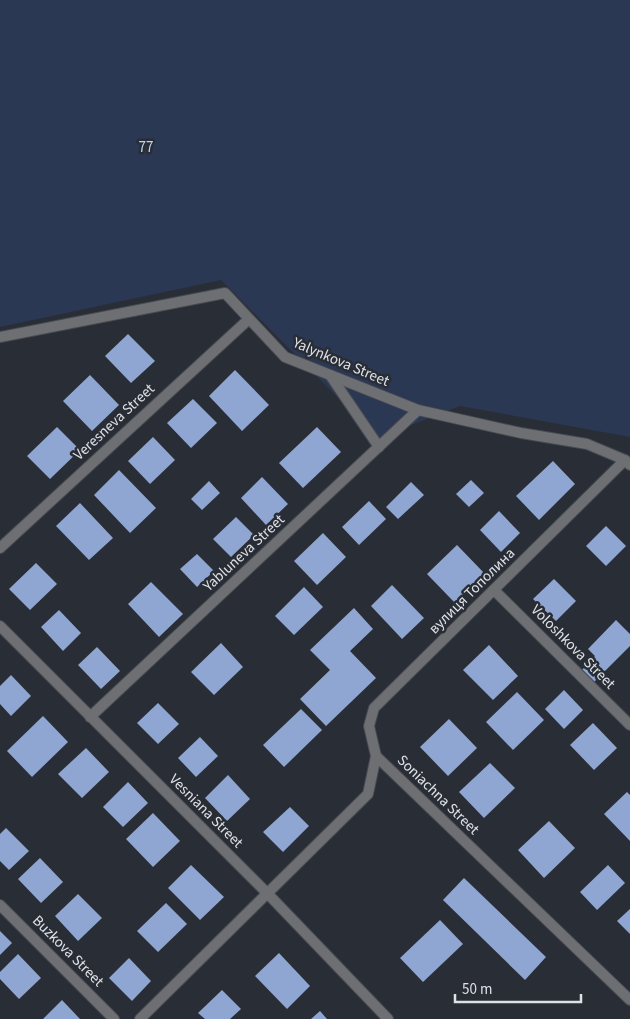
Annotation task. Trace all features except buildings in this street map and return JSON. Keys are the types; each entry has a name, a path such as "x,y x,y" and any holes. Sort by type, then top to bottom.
{"street":[{"name":"Yalynkova Street","path":"0,337 225,293 285,357 418,410 521,433 587,444 627,463"},
{"name":"Veresneva Street","path":"0,548 249,319"},
{"path":"330,375 379,447"},
{"name":"Yabluneva Street","path":"90,717 418,410"},
{"name":"вулиця Тополина","path":"376,756 369,726 374,708 627,463"},
{"name":"Voloshkova Street","path":"494,590 630,724"},
{"name":"Vesniana Street","path":"0,626 267,893 388,1019"},
{"name":"Soniachna Street","path":"140,1019 368,794 376,756"},
{"name":"Soniachna Street","path":"376,756 630,1000"},
{"name":"Buzkova Street","path":"0,905 114,1019"}],"green space":[{"name":"77","path":"0,0 630,0 630,437 460,406 378,438 221,280 0,327"}]}
